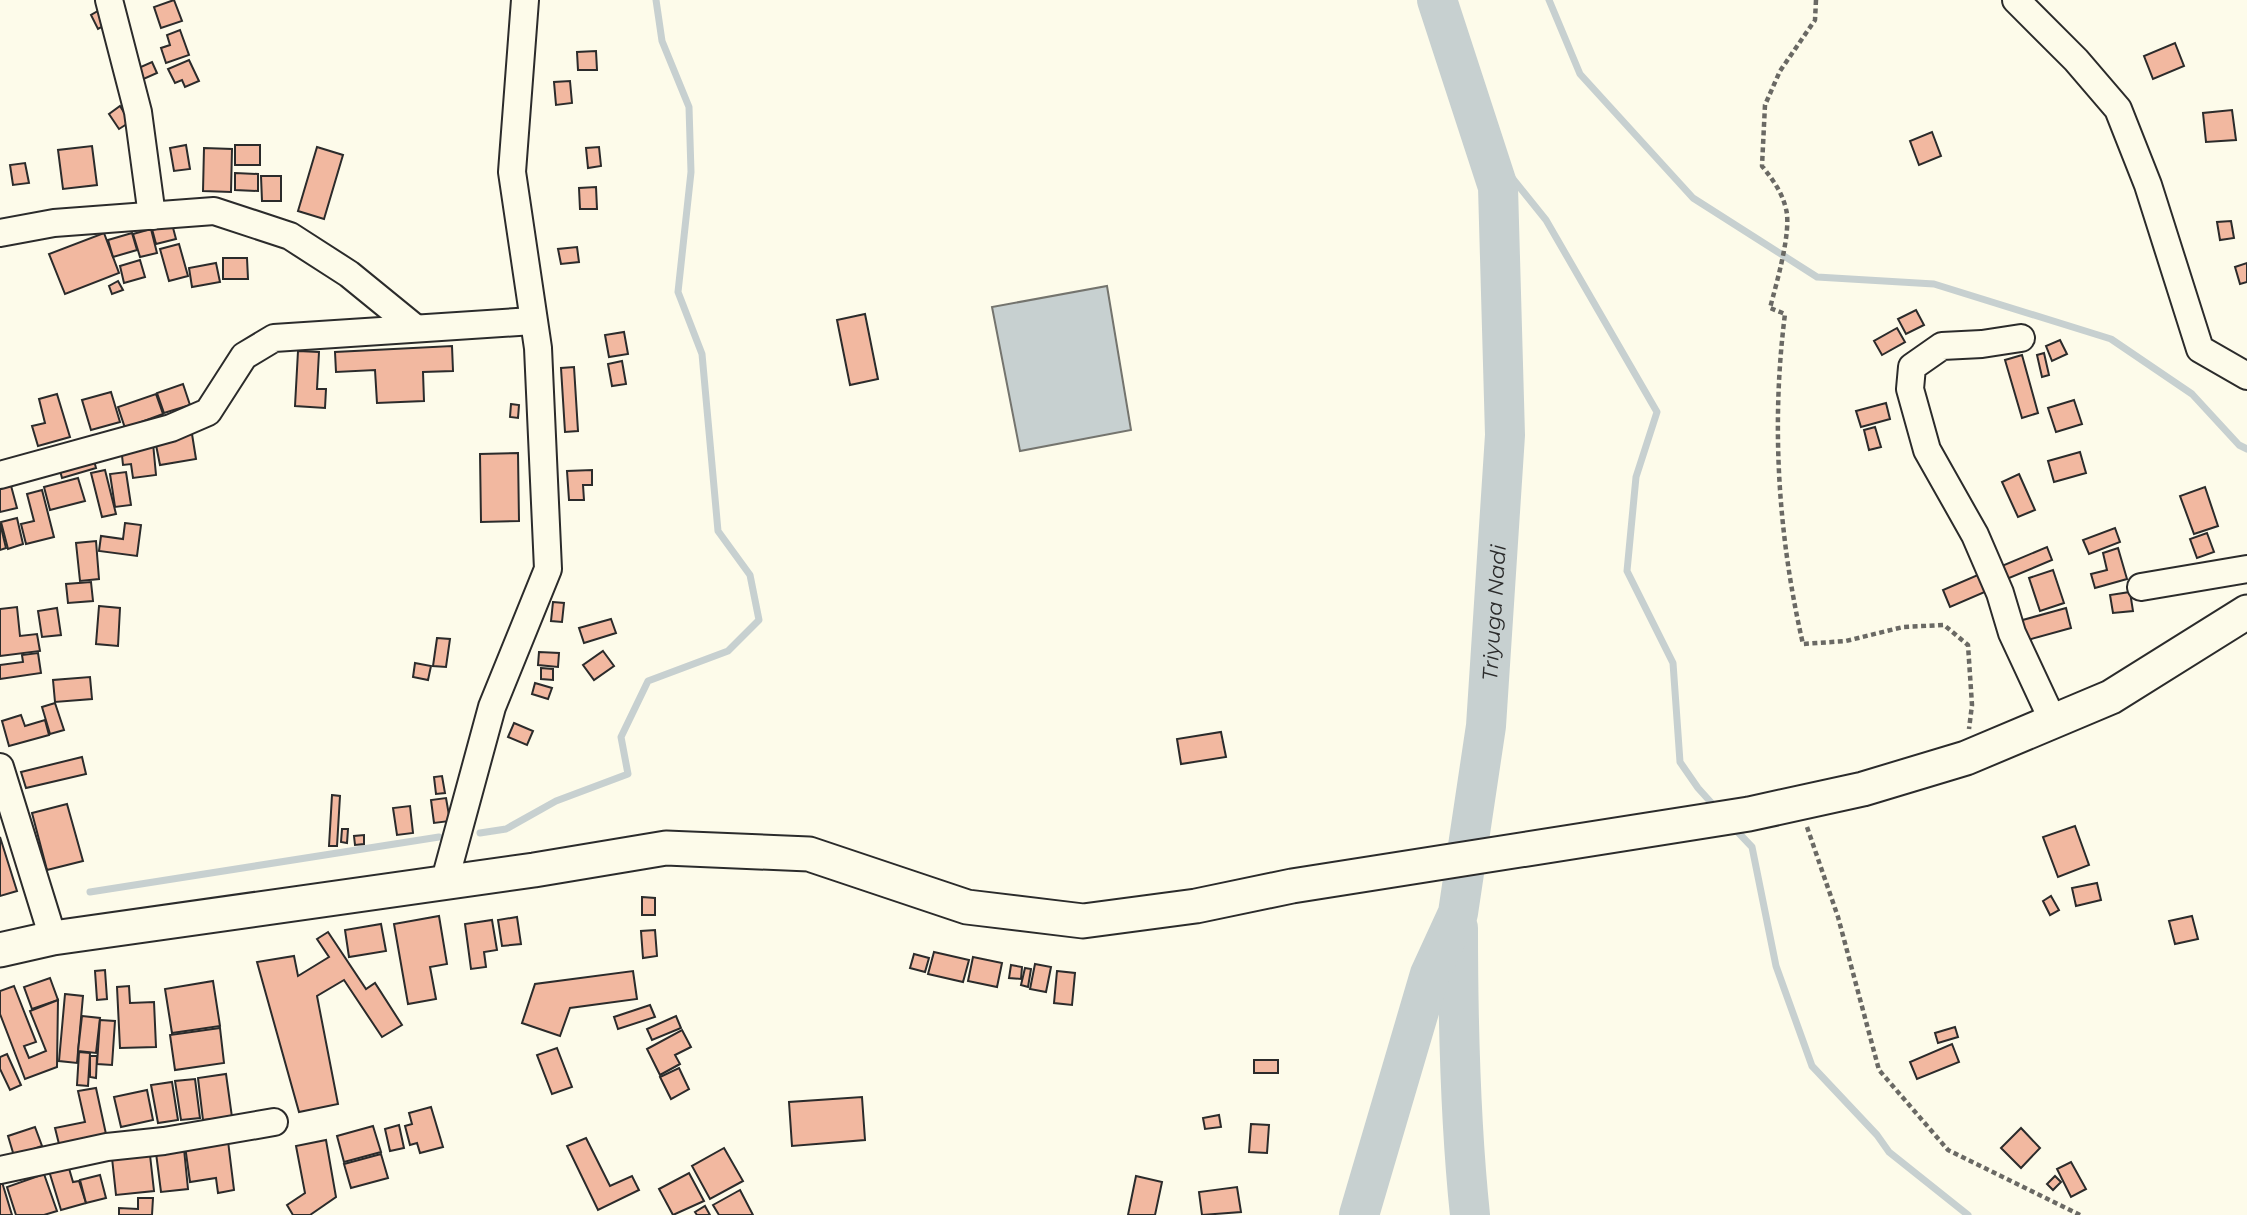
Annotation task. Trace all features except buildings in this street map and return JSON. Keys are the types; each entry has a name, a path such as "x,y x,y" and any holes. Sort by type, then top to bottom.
{"main road":[{"path":"0,950 54,938 445,880 534,870 666,848 809,854 967,907 1083,921 1196,906 1292,886 1749,814 1863,789 1966,758 2110,696 2247,612"}],"street":[{"path":"109,0 138,112 152,216"},
{"path":"445,880 492,707 548,569 538,348 512,172 525,0"},
{"path":"2015,0 2077,60 2118,109 2148,185 2200,349 2247,376"},
{"path":"0,233 54,223 214,211 290,236 349,274 414,327"},
{"path":"0,475 171,428 208,412 244,356 274,338 533,321"},
{"path":"2021,338 1942,346 1912,368 1910,389 1927,450 1975,535 2000,593 2012,633 2053,721"},
{"path":"2141,587 2247,569"},
{"path":"0,767 54,938"},
{"path":"0,1170 107,1147 164,1141 274,1122"}],"path":[{"path":"1816,0 1815,20 1780,71 1765,105 1762,166 1776,183 1787,212 1783,256 1770,307 1785,314 1777,429 1782,512 1794,604 1803,644 1846,641 1903,627 1944,625 1968,645 1972,705 1966,758"},
{"path":"1804,802 1808,834 1838,917 1879,1070 1948,1150 2080,1215"}],"shaded area":[{"path":"1107,286 1131,430 1020,451 992,307"}],"waterway":[{"path":"480,833 506,829 556,801 628,774 621,737 648,681 728,651 759,620 750,575 718,531 702,354 678,292 691,172 689,107 662,41 656,0"},
{"name":"Triyuga Nadi","path":"1359,1215 1430,974 1458,913 1486,726 1505,435 1498,187 1437,0"},
{"path":"1549,0 1580,74 1693,198 1817,277 1934,284 2111,339 2192,394 2239,445 2247,449"},
{"path":"1484,143 1546,220 1657,412 1636,477 1627,571 1673,663 1680,762 1716,808"},
{"path":"1733,827 1752,847 1776,966 1812,1066 1877,1135 1889,1152 1968,1215"},
{"path":"90,892 439,837"},
{"path":"1458,928 1460,1072 1470,1215"}]}
